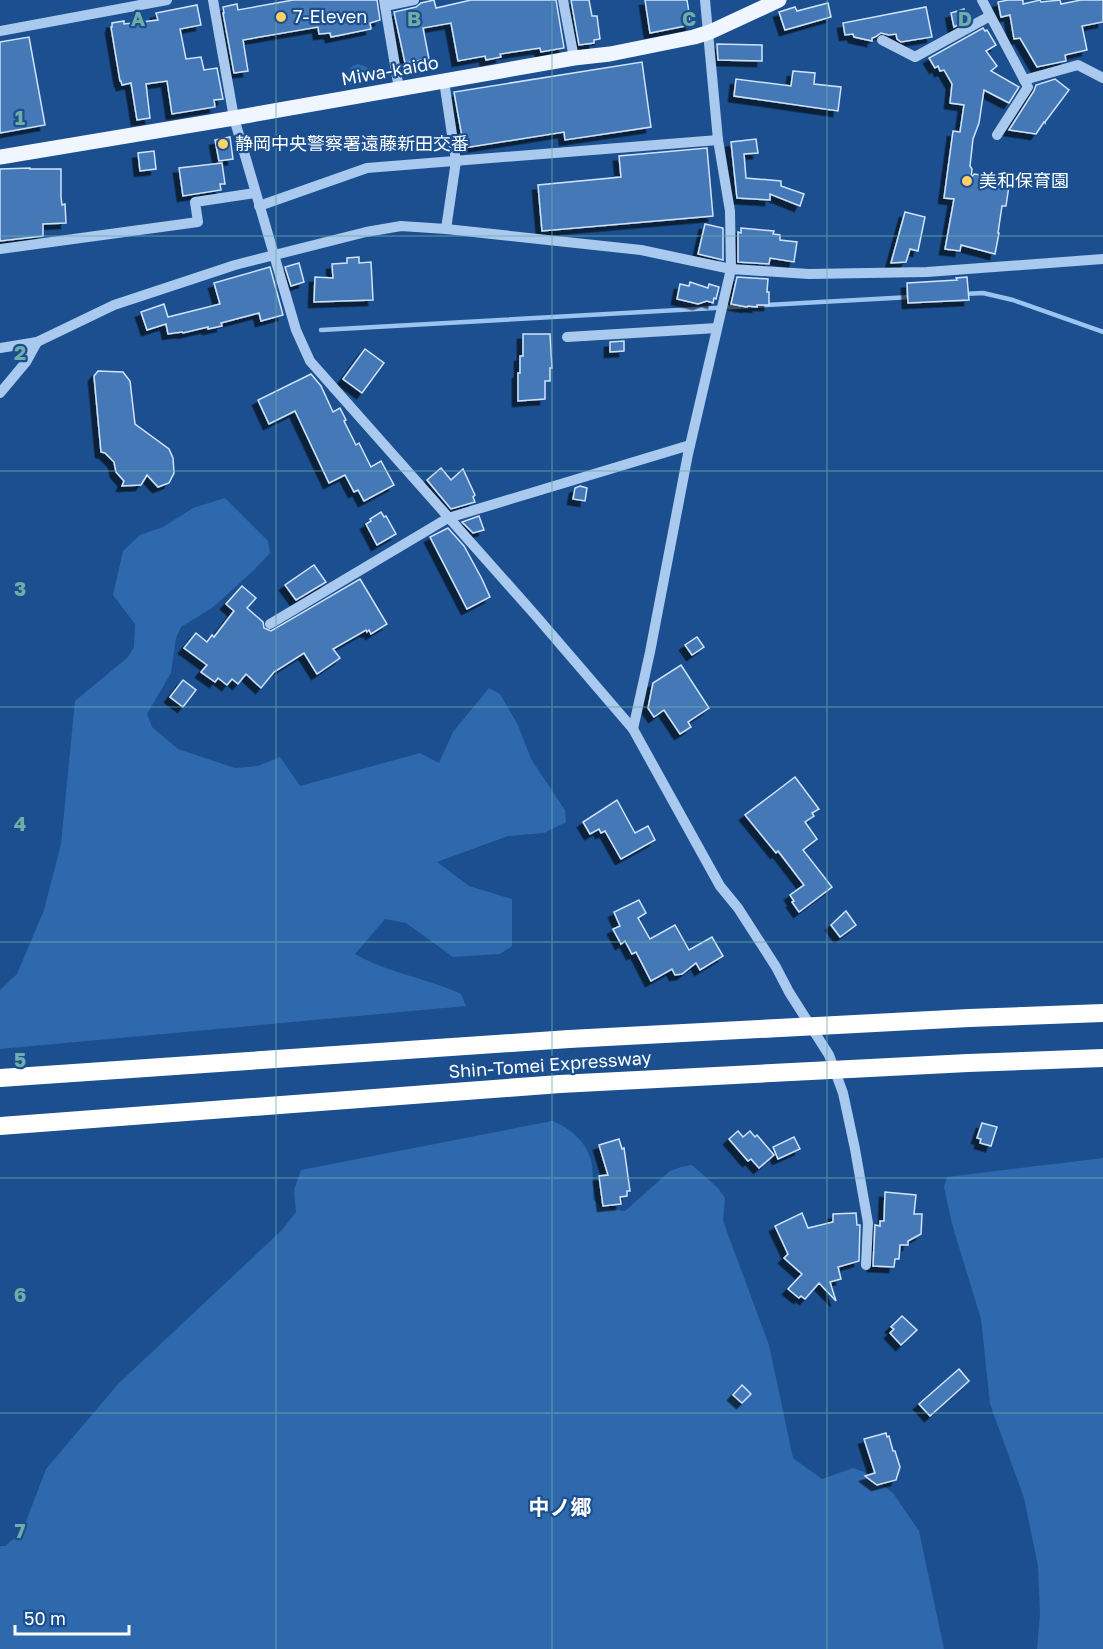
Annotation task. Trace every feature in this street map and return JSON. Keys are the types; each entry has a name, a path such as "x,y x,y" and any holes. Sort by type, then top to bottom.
{"highway":[{"name":"Shin-Tomei Expressway","path":"0,1078 569,1039 1103,1012"},
{"name":"Shin-Tomei Expressway","path":"0,1126 560,1084 1103,1058"}],"main road":[{"name":"Miwa-kaido","path":"0,157 574,58 610,54 710,32 779,0"}],"street":[{"path":"0,31 167,0"},
{"path":"213,0 234,118 296,330 310,361 633,729 720,886 738,908 770,957 829,1055 843,1093 855,1149 868,1223 866,1265"},
{"path":"399,89 384,3 414,0"},
{"path":"562,0 574,58"},
{"path":"633,729 690,445 730,269 730,211 718,141 710,32 705,0"},
{"path":"982,0 1028,87 997,135"},
{"path":"882,40 915,57 990,16"},
{"path":"1024,80 1078,65 1103,78"},
{"path":"444,81 456,161 446,229"},
{"path":"259,206 367,168 718,141"},
{"path":"0,249 198,222 195,202 255,193"},
{"path":"0,348 37,342 114,305 236,265 366,232 401,226 641,250 730,269 809,274 927,272 1103,259"},
{"path":"567,338 717,328"},
{"path":"0,393 26,362 37,342"},
{"path":"270,624 448,518 690,445"}],"shaded area":[{"path":"358,64 367,67 371,81 350,85 349,72"},
{"path":"225,498 268,541 270,553 212,608 181,627 176,638 171,673 147,714 152,727 178,749 235,768 258,766 280,757 300,786 420,753 439,763 453,732 489,688 500,694 518,725 531,759 565,810 566,822 544,833 508,836 437,862 469,886 512,899 512,946 500,954 453,957 406,923 385,919 355,954 381,966 461,994 466,1006 0,1049 0,990 17,974 44,910 61,844 75,701 128,657 134,647 135,624 113,595 123,551 140,535 163,527 193,508"},
{"path":"552,1121 572,1132 587,1150 592,1165 593,1199 601,1207 625,1211 670,1171 692,1165 718,1188 725,1198 723,1221 769,1345 793,1458 822,1479 853,1468 864,1472 893,1493 919,1531 944,1649 0,1649 0,1546 5,1546 22,1532 46,1469 118,1384 282,1230 296,1212 294,1190 301,1170"},
{"path":"1103,1158 1103,1649 1037,1649 1040,1614 1038,1566 1024,1498 990,1404 981,1319 952,1224 944,1187 947,1177"}],"building":[{"path":"293,0 377,0 380,20 370,23 371,29 331,37 330,33 319,34 318,27 243,40 248,71 234,73 223,7 237,4 238,10"},
{"path":"434,0 436,8 471,0 556,0 564,48 541,52 540,48 500,54 501,57 486,60 485,56 458,61 451,23 423,28 429,59 405,63 394,12"},
{"path":"571,0 589,0 592,16 597,16 600,39 594,40 594,43 579,45"},
{"path":"645,0 687,0 691,25 650,33"},
{"path":"1023,0 1023,4 1040,0 1041,2 1060,0 1061,4 1081,0 1103,0 1103,22 1082,26 1087,50 1065,55 1066,61 1037,67 1020,38 1014,39 1010,15 1001,17 998,2"},
{"path":"828,3 831,17 785,30 779,12 795,7 797,11"},
{"path":"197,5 201,25 180,29 186,59 201,57 204,70 217,68 223,99 214,100 215,107 172,114 167,81 146,84 150,118 137,120 131,83 122,85 120,81 112,23 158,20 156,13"},
{"path":"926,7 932,37 901,42 897,39 896,34 881,33 872,38 872,41 854,37 853,34 845,35 843,23"},
{"path":"964,9 967,20 954,27 951,13"},
{"path":"983,28 987,30 996,45 986,51 997,66 991,71 1019,87 1009,103 984,90 979,123 973,139 971,178 974,174 1010,179 1006,206 1002,206 995,254 961,245 960,251 945,249 954,199 944,198 953,131 960,132 964,105 950,103 952,84 944,70 940,71 938,66 935,68 929,58"},
{"path":"29,37 45,125 0,133 0,42"},
{"path":"717,44 762,45 762,61 718,60"},
{"path":"642,62 651,127 565,140 564,132 464,148 454,92"},
{"path":"793,71 815,73 814,84 841,87 838,111 734,96 736,79 791,86"},
{"path":"1055,79 1069,90 1036,134 1009,130 1036,85"},
{"path":"230,137 233,159 219,161 215,140"},
{"path":"756,139 758,153 744,154 746,178 781,181 781,186 804,194 800,206 770,194 770,200 737,198 731,142"},
{"path":"707,148 713,216 542,231 538,185 621,177 619,156"},
{"path":"154,151 156,169 140,171 138,153"},
{"path":"222,163 225,184 220,184 221,190 183,196 179,168"},
{"path":"0,169 61,169 61,197 62,205 65,204 66,223 43,224 43,236 0,241"},
{"path":"905,212 925,217 918,251 910,249 906,262 891,263"},
{"path":"705,224 723,228 723,260 698,254"},
{"path":"741,228 774,231 773,234 780,235 780,240 797,242 794,262 770,258 769,264 738,262 738,232 741,233"},
{"path":"359,257 359,263 371,262 373,300 314,302 315,277 333,278 332,264 347,263 347,258"},
{"path":"299,263 304,282 291,286 285,267"},
{"path":"270,267 283,315 261,321 259,313 221,323 222,326 183,333 168,334 166,324 147,330 141,312 164,304 168,317 220,304 214,283"},
{"path":"737,277 768,279 769,305 747,307 731,304"},
{"path":"967,277 969,300 908,303 907,283 957,280 956,278"},
{"path":"690,282 708,288 709,284 719,287 713,303 707,301 698,304 677,299 680,284 689,286"},
{"path":"523,334 550,334 552,368 550,368 550,381 545,381 545,399 518,401 518,373 520,373 520,356 523,356"},
{"path":"624,341 624,351 610,352 610,342"},
{"path":"365,349 384,363 362,393 343,379"},
{"path":"98,371 123,372 130,381 135,424 169,449 173,458 174,473 169,483 158,487 147,475 141,485 122,486 124,481 116,472 114,462 101,452 94,376"},
{"path":"311,374 321,386 333,412 340,408 356,445 359,443 371,467 381,461 394,485 364,501 358,490 354,492 345,475 329,483 295,411 269,424 258,400"},
{"path":"441,468 451,480 463,469 475,495 473,497 475,502 451,509 427,480"},
{"path":"580,486 587,488 585,501 573,499 575,488"},
{"path":"381,512 384,517 386,516 396,534 377,545 366,524"},
{"path":"479,516 484,530 473,533 462,522"},
{"path":"448,528 464,546 490,597 467,609 430,537"},
{"path":"314,565 326,582 296,600 285,585"},
{"path":"360,579 387,624 371,634 369,630 367,632 366,630 333,649 340,658 317,674 304,653 274,672 261,688 246,674 238,684 232,679 227,685 218,678 215,682 201,672 207,665 184,648 196,633 207,642 212,635 214,637 234,611 226,604 242,586 256,598 247,608 263,622 264,628 271,631"},
{"path":"697,637 704,647 692,655 685,645"},
{"path":"681,665 709,708 688,722 691,727 680,734 664,710 654,717 648,708 653,683"},
{"path":"183,680 196,690 183,707 170,697"},
{"path":"795,777 819,809 812,813 814,816 805,822 817,839 803,850 832,887 799,912 790,895 804,885 778,851 776,853 745,815"},
{"path":"617,800 635,833 648,826 655,840 621,859 605,831 601,833 599,829 590,834 583,822"},
{"path":"639,900 646,913 638,918 650,939 675,925 689,950 712,937 723,956 700,970 696,963 682,974 675,975 672,969 651,981 636,952 632,954 625,941 621,944 613,929 620,926 614,912"},
{"path":"846,911 856,925 840,937 831,925"},
{"path":"982,1123 997,1127 991,1146 980,1143 981,1139 977,1138"},
{"path":"738,1131 743,1137 750,1131 755,1137 757,1135 774,1155 759,1168 751,1159 748,1161 729,1139"},
{"path":"794,1137 800,1149 778,1159 773,1147"},
{"path":"619,1139 622,1149 624,1148 630,1191 627,1191 627,1196 620,1197 621,1204 603,1206 599,1176 608,1175 599,1145"},
{"path":"885,1192 916,1195 914,1214 922,1214 921,1234 908,1241 908,1245 900,1245 899,1259 895,1259 894,1267 873,1266 875,1225 880,1226 880,1221 884,1221"},
{"path":"802,1213 808,1228 833,1222 833,1214 856,1213 857,1225 860,1225 859,1261 838,1267 841,1279 830,1282 836,1301 819,1283 805,1299 801,1296 799,1298 788,1289 802,1274 784,1258 788,1254 775,1226"},
{"path":"902,1316 917,1330 901,1345 890,1333 894,1329 891,1327"},
{"path":"959,1369 969,1381 930,1416 919,1404"},
{"path":"742,1385 751,1394 742,1403 733,1395"},
{"path":"886,1433 900,1467 896,1480 877,1485 865,1476 875,1473 864,1439"}],"waterway":[{"path":"964,294 983,293 1013,300 1103,332"},
{"path":"321,330 911,297"}],"place":[{"name":"7-Eleven","path":"281,17"},
{"name":"静岡中央警察署遠藤新田交番","path":"223,144"},
{"name":"美和保育園","path":"967,181"}],"district":[{"name":"中ノ郷","path":"560,1508"}]}
